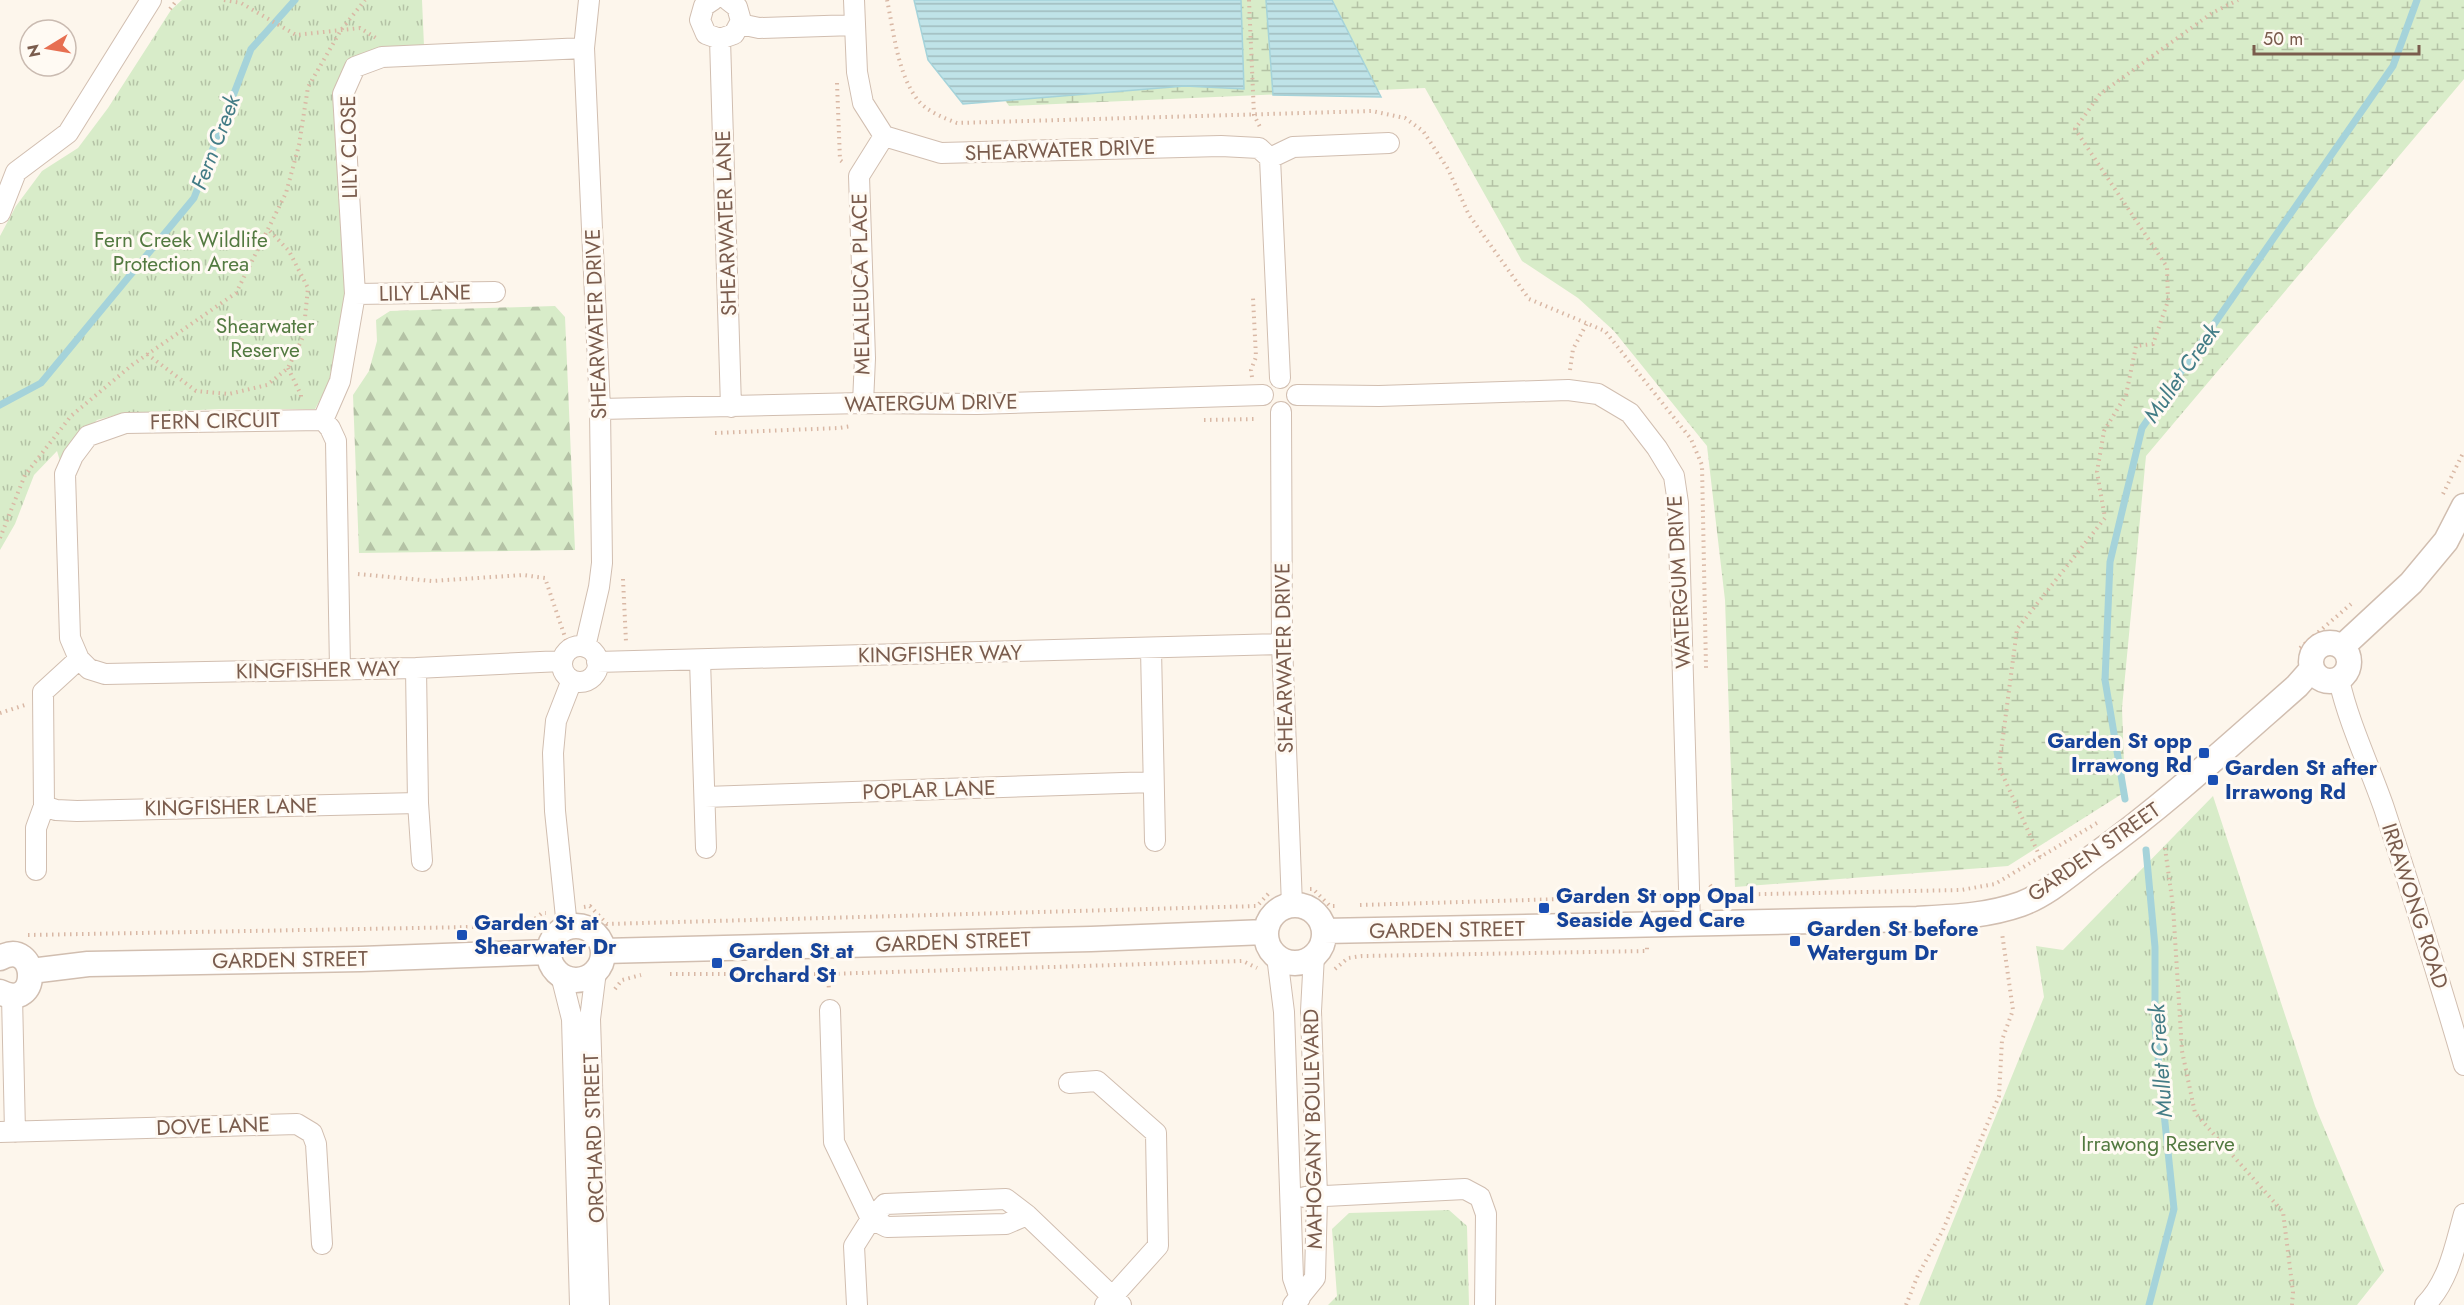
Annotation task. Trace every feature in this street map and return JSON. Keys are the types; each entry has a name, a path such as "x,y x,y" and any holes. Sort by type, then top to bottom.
{"street":[{"path":"0,213 16,172 68,133 151,0"},
{"name":"SHEARWATER DRIVE","path":"579,655 599,587 602,563 600,409 584,48 589,0"},
{"path":"713,0 705,6 700,20 706,33 720,39 734,34 740,24 737,7 728,0"},
{"path":"854,0 857,72 863,103 884,136"},
{"path":"740,24 759,28 855,25"},
{"name":"SHEARWATER LANE","path":"720,39 731,407"},
{"name":"LILY CLOSE","path":"323,420 340,381 355,294 343,94 355,67 391,56 584,48"},
{"name":"SHEARWATER DRIVE","path":"884,136 941,153 1221,146 1259,148 1270,158"},
{"name":"MELALEUCA PLACE","path":"863,403 865,358 859,177 869,157 884,136"},
{"path":"1280,378 1270,158 1293,147 1389,142"},
{"name":"LILY LANE","path":"355,294 495,292"},
{"path":"1280,378 1292,383 1297,395 1292,406 1281,412 1268,407 1258,395 1268,382 1280,378"},
{"name":"WATERGUM DRIVE","path":"1297,395 1379,396 1568,390 1598,394 1630,413 1657,448 1674,476 1678,503 1690,923"},
{"name":"WATERGUM DRIVE","path":"600,409 863,403 977,404 1258,395"},
{"name":"SHEARWATER DRIVE","path":"1281,412 1282,644 1292,904"},
{"path":"323,420 336,441 340,669"},
{"name":"FERN CIRCUIT","path":"79,658 70,638 65,474 73,456 88,436 125,423 323,420"},
{"path":"2342,647 2412,583 2446,541 2464,506"},
{"path":"2330,643 2342,647 2349,657 2350,664 2344,676 2339,680 2326,681 2316,675 2305,660 2311,657 2318,646 2330,643"},
{"name":"KINGFISHER WAY","path":"79,658 89,669 105,674 416,668 579,655 700,660 1282,644"},
{"path":"1151,649 1155,841"},
{"path":"579,655 595,672 588,680 577,682 572,680 564,673 579,655"},
{"path":"36,870 36,828 44,806 43,692 79,658"},
{"path":"700,660 706,848"},
{"name":"GARDEN STREET","path":"1324,931 1961,917 1980,915 2024,903 2046,891 2148,817 2297,686 2305,660"},
{"path":"416,668 418,802 422,861"},
{"path":"567,919 593,932 600,940 600,961 587,977 577,980 561,975 554,968 549,952 554,936 567,919 556,823 553,753 556,721 572,680"},
{"name":"IRRAWONG ROAD","path":"2339,680 2345,706 2377,787 2409,883 2464,1065"},
{"name":"POPLAR LANE","path":"705,797 1153,782"},
{"name":"KINGFISHER LANE","path":"44,806 56,810 77,811 418,802"},
{"path":"1292,904 1313,911 1322,922 1324,931 1322,944 1314,956 1293,963 1277,956 1269,945 1266,932 1273,915 1279,909 1292,904"},
{"name":"GARDEN STREET","path":"600,961 1266,932"},
{"name":"GARDEN STREET","path":"31,971 88,964 361,959 549,952"},
{"path":"0,958 10,955 17,956 28,964 31,971 29,985 19,994 6,994 7,1132"},
{"name":"MAHOGANY BOULEVARD","path":"1277,956 1284,1012 1293,1278 1297,1302"},
{"name":"MAHOGANY BOULEVARD","path":"1297,1302 1315,1278 1317,1197 1311,1011 1314,956"},
{"name":"ORCHARD STREET","path":"599,1305 590,1019 600,961"},
{"name":"ORCHARD STREET","path":"561,975 572,1019 580,1305"},
{"path":"830,1010 834,1142 871,1220 887,1227 1006,1224 1027,1215 1113,1302 1158,1246 1156,1133 1098,1081 1069,1083"},
{"name":"DOVE LANE","path":"7,1132 297,1124 312,1133 316,1144 322,1244"},
{"path":"1290,1198 1465,1189 1480,1197 1486,1214 1485,1305"},
{"path":"2436,1301 2449,1268 2464,1214"},
{"path":"857,1305 854,1246 871,1220"}],"path":[{"path":"224,0 241,3 296,35 360,28 386,45 391,56"},
{"path":"0,538 25,475 71,416 147,354 236,293 286,193 299,145 308,87 341,30 365,0"},
{"path":"887,0 903,74 918,100 940,116 957,123 1372,111 1405,118 1423,131 1448,169 1469,215 1529,299 1605,331 1691,439 1702,465 1706,668"},
{"path":"1250,0 1254,115"},
{"path":"2040,857 1999,766 2017,629 2105,518 2097,472 2104,431 2126,395 2136,346 2153,344 2168,301 2167,267 2075,129 2100,94 2212,13 2238,0"},
{"path":"836,81 840,160 859,177"},
{"path":"147,354 196,391 229,394 267,385 288,368 303,337 308,288 289,251 268,229"},
{"path":"1253,294 1256,357 1251,370 1258,395"},
{"path":"1568,390 1573,349 1587,323"},
{"path":"288,368 301,395 303,419"},
{"path":"2439,502 2464,451"},
{"path":"337,573 432,581 523,575 545,578 579,655"},
{"path":"622,573 625,642 635,642"},
{"path":"2305,660 2355,602"},
{"path":"1710,884 1717,896 1961,890 1995,884 2098,822"},
{"path":"2165,848 2173,906 2182,1052 2195,1113 2283,1212 2293,1292 2292,1305"},
{"path":"1358,905 1663,896 1675,886"},
{"path":"1313,889 1330,906 1340,906"},
{"path":"24,935 526,926 542,913 567,919 590,906 608,924 1257,906 1272,890"},
{"path":"1906,1305 1918,1275 1942,1230 1999,1096 2002,1040 2013,1010 2002,933"},
{"path":"1331,975 1338,965 1348,958 1362,956 1647,951"}],"green space":[{"name":"Fern Creek Wildlife Protection Area","path":"182,0 422,0 424,46 356,57 342,72 334,96 347,295 331,380 315,409 219,409 120,414 97,420 60,461 57,451 34,475 15,524 0,550 0,236 16,206 42,171 78,148 108,108 171,10"},
{"path":"933,0 2464,0 2464,79 2146,456 2122,708 2125,792 2008,866 1735,887 1725,600 1707,446 1614,331 1578,298 1522,261 1425,88 1009,106"},
{"path":"555,306 565,317 575,550 359,553 353,395 369,371 377,341 376,320 390,311"},
{"name":"Irrawong Reserve","path":"2213,796 2315,1106 2384,1271 2357,1305 1919,1305 2044,997 2036,946 2063,950"},
{"path":"1449,1210 1467,1226 1469,1305 1328,1305 1337,1296 1332,1229 1349,1213"}],"water":[{"path":"914,0 1241,0 1244,89 1185,86 963,104 928,60"},
{"path":"1266,0 1332,0 1381,97 1273,95"}],"waterway":[{"name":"Fern Creek","path":"0,405 41,383 194,198 251,49 295,0"},
{"name":"Mullet Creek","path":"2125,799 2105,680 2110,562 2142,428 2393,66 2417,0"},
{"name":"Mullet Creek","path":"2146,850 2155,947 2155,1027 2174,1209 2149,1305"}],"place":[{"name":"Garden St opp Irrawong Rd","path":"2204,753"},
{"name":"Garden St after Irrawong Rd","path":"2213,780"},
{"name":"Garden St opp Opal Seaside Aged Care","path":"1544,908"},
{"name":"Garden St at Shearwater Dr","path":"462,935"},
{"name":"Garden St before Watergum Dr","path":"1795,941"},
{"name":"Garden St at Orchard St","path":"717,963"}],"park label":[{"name":"Shearwater Reserve","path":"265,338"}]}
